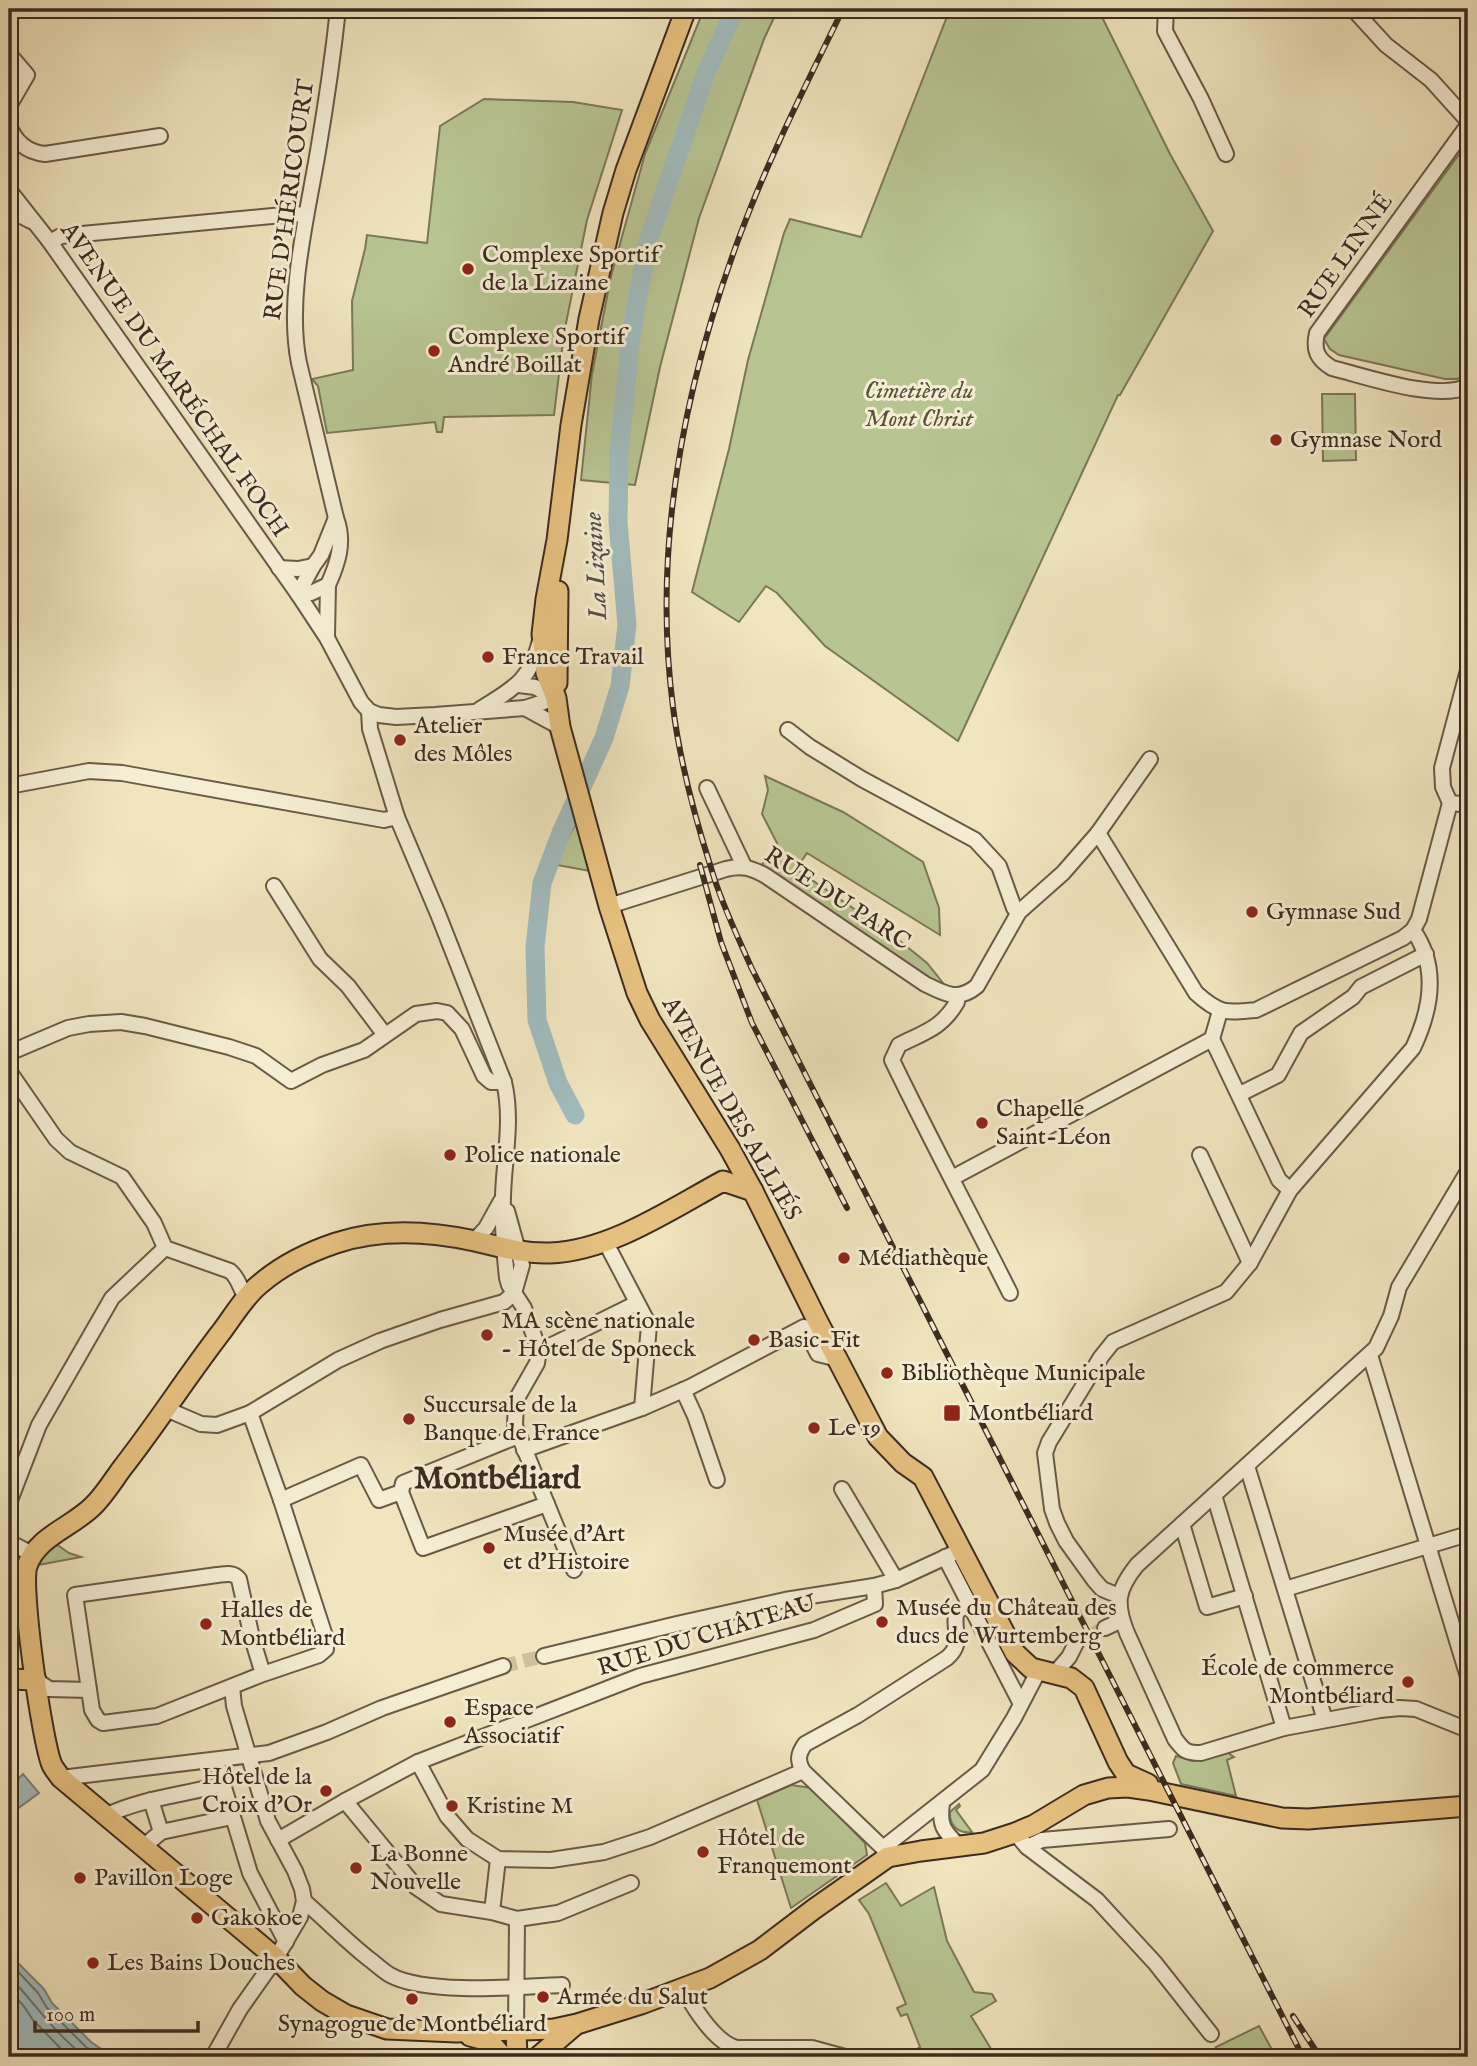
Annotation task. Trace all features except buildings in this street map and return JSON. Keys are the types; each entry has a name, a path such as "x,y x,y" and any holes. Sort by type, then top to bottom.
{"main road":[{"path":"556,698 546,673 542,634 587,331 614,213 641,126 686,9"},
{"path":"556,698 557,540"},
{"name":"AVENUE DES ALLIÉS","path":"556,698 560,727 609,906 637,993 650,1020 753,1191 878,1437 903,1463 923,1478 953,1553 1015,1653 1031,1668 1071,1678 1084,1688 1118,1762"},
{"path":"723,1181 730,1149"},
{"path":"753,1191 723,1181 606,1243 574,1251 551,1253 512,1250 474,1241 411,1232 359,1237 306,1255 259,1284 204,1354 94,1505 32,1554 17,1591 47,1745 52,1765 61,1778 143,1847 281,1950 303,1986 322,2001 346,2015 387,2029 456,2032 554,2029 683,1989 710,1978 760,1950 886,1852 1021,1840 1034,1825 1084,1795 1108,1788 1149,1790 1282,1818 1308,1819 1468,1806"},
{"path":"9,1679 36,1681"},
{"path":"1118,1762 1126,1774 1148,1784 1284,1810 1303,1811 1468,1797"},
{"path":"1108,1788 1116,1778 1118,1762"},
{"path":"538,2057 577,2024"},
{"path":"516,2031 517,2057"},
{"path":"456,2032 489,2041 503,2057"}],"street":[{"name":"RUE D'HÉRICOURT","path":"327,638 328,585 338,561 341,531 295,343 294,308 338,9"},
{"path":"1166,9 1165,31 1226,154"},
{"path":"1353,9 1386,45 1431,80 1468,123"},
{"path":"9,54 27,75 9,106"},
{"name":"RUE LINNÉ","path":"1468,123 1317,333 1315,344 1316,352 1322,361 1332,368 1423,390 1461,390 1468,386"},
{"path":"9,125 22,146 34,153 45,154 160,136"},
{"name":"AVENUE DU MARÉCHAL FOCH","path":"10,192 50,242 298,594 327,638 361,702 369,711"},
{"path":"9,211 35,224"},
{"path":"50,242 61,236 293,214 306,215"},
{"path":"298,594 321,555 336,519"},
{"path":"279,568 298,569 313,566"},
{"path":"298,594 311,593 328,585"},
{"path":"478,710 519,685 530,668 542,634"},
{"path":"1098,832 1196,993 1220,1011 1256,1010 1403,938 1413,930 1419,919 1450,803 1443,787 1443,768 1468,670"},
{"path":"519,685 535,687 556,698"},
{"path":"369,711 396,717 525,708 556,698"},
{"path":"525,708 560,727"},
{"path":"166,1409 201,1423 217,1425 250,1413 338,1360 380,1341 504,1302 514,1293 521,1273 522,1265 512,1250 503,1196 508,1132 508,1098 504,1082 397,817 373,737 369,711"},
{"path":"788,730 862,779 975,840 999,866 1013,908 1019,912"},
{"path":"1010,1293 892,1060 899,1045 940,1025 957,1002 956,996 969,993 977,986 1019,912 1063,873 1098,832 1150,759"},
{"path":"9,786 89,771 122,773 384,820 397,817"},
{"path":"707,788 744,866"},
{"path":"1450,803 1468,802"},
{"name":"RUE DU PARC","path":"609,906 726,869 744,866 782,886 925,984 956,996"},
{"path":"274,886 320,959 348,986 385,1035"},
{"path":"1119,1596 1102,1589 1060,1530 1052,1508 1045,1453 1049,1442 1112,1342 1226,1292 1250,1263 1290,1190 1413,1048 1428,1006 1429,973 1426,954 1413,930"},
{"path":"1240,1094 1278,1075 1301,1033 1353,997 1361,987 1426,954"},
{"path":"9,1053 68,1028 121,1022 229,1047 256,1056 291,1081 322,1065 364,1050 416,1014 437,1011 447,1013 462,1029 484,1076 491,1082 504,1082"},
{"path":"1220,1011 1212,1039 1279,1180 1290,1190"},
{"path":"953,1178 1212,1039"},
{"path":"9,1071 56,1139 70,1152 122,1177 154,1223 165,1248 217,1265 235,1275 247,1298"},
{"path":"1200,1154 1250,1263"},
{"path":"1468,1171 1399,1287 1384,1332 1370,1355 1137,1565 1125,1581 1119,1596 1122,1620 1175,1739 1183,1750 1201,1753 1284,1728 1400,1708 1416,1709 1468,1730"},
{"path":"474,1241 486,1228 503,1196"},
{"path":"606,1243 649,1325 642,1408"},
{"path":"9,1503 39,1425 112,1298 165,1248"},
{"path":"514,1293 524,1308 539,1350 537,1363 516,1399 514,1416 521,1443 574,1570"},
{"path":"539,1350 637,1303"},
{"path":"547,1504 423,1548 401,1492 403,1483 521,1443 642,1408 683,1390 804,1327 818,1354 838,1359"},
{"path":"1370,1355 1468,1677"},
{"path":"683,1390 717,1480"},
{"path":"250,1413 326,1639 326,1649 319,1655 158,1716 103,1723 92,1710 75,1595 230,1574 239,1579 263,1674"},
{"path":"281,1500 361,1465 379,1500 401,1492"},
{"path":"1247,1466 1325,1720"},
{"path":"842,1489 896,1580"},
{"path":"1214,1495 1284,1728"},
{"path":"1182,1524 1207,1607 1245,1596"},
{"path":"1285,1589 1468,1534"},
{"path":"9,1542 32,1554"},
{"path":"544,1656 785,1600 874,1586 896,1580 953,1553 970,1605 1021,1704"},
{"name":"RUE DU CHÂTEAU","path":"418,1762 640,1676 785,1638 836,1621 875,1604 874,1586"},
{"path":"970,1605 956,1614 957,1645 947,1658 858,1715 805,1744 798,1757 803,1771 886,1852 982,1770 1021,1704 1047,1672 1069,1657 1076,1643"},
{"path":"1105,1628 1122,1620"},
{"path":"61,1778 269,1753 382,1708 503,1666"},
{"path":"36,1681 49,1689 89,1690"},
{"path":"213,2057 240,2009 281,1950 300,1917 304,1901 295,1871 268,1821 234,1706 232,1687"},
{"path":"216,1761 250,1873 281,1950"},
{"path":"278,1840 418,1762 447,1815 467,1839 498,1858 551,1860 604,1852 652,1836 803,1771"},
{"path":"105,1816 150,1800 192,1793 223,1784"},
{"path":"150,1800 161,1832"},
{"path":"345,1801 415,1887 441,1904 517,1919 558,1913 631,1883"},
{"path":"942,1803 942,1828 958,1846"},
{"path":"143,1847 161,1832 232,1817"},
{"path":"1021,1840 1169,1829"},
{"path":"1021,1840 1097,1900 1155,1964 1211,2034"},
{"path":"492,1912 498,1858"},
{"path":"304,1901 353,1946 390,1975 404,1981 444,1987 562,1984"},
{"path":"516,2031 517,1919"},
{"path":"683,1989 702,2018 729,2046 812,2048 845,2057"}],"green space":[{"path":"704,9 778,9 764,39 699,218 660,367 635,485 581,480 592,374 611,276 645,154"},
{"name":"Cimetière du Mont Christ","path":"950,9 1098,9 1170,154 1213,231 1118,395 958,741 825,646 777,593 766,586 739,622 692,592 729,449 748,360 790,219 861,237"},
{"name":"Complexe Sportif de la Lizaine","path":"484,99 573,102 622,110 587,220 564,333 554,415 444,417 442,432 437,432 435,422 327,433 318,386 312,379 353,370 352,301 367,235 427,243 440,126"},
{"path":"1468,142 1468,374 1457,379 1445,379 1339,355 1330,349 1324,339"},
{"path":"1322,394 1355,394 1356,460 1323,461"},
{"path":"765,776 843,812 923,862 939,908 940,935 807,853 796,869 895,937 927,963 943,983 940,985 761,866 767,857 773,854 777,843 762,814 768,790"},
{"path":"576,823 590,871 557,865 560,853"},
{"path":"56,1544 81,1557 38,1565 47,1551"},
{"path":"1224,1750 1234,1757 1227,1760 1236,1796 1181,1784 1173,1763 1176,1756 1193,1761"},
{"path":"791,1785 812,1788 865,1843 867,1855 791,1908 757,1800"},
{"path":"959,1804 956,1810 972,1832 959,1830 951,1821 950,1812"},
{"path":"886,1883 901,1906 934,1887 947,1941 974,1992 992,1994 996,2001 971,2016 996,2057 916,2057 914,2051 920,2047 907,2014 901,2016 897,2008 906,2004 869,1914 859,1900"},
{"path":"1259,2026 1276,2057 1210,2057 1216,2047"}],"water":[{"path":"23,1774 39,1793 9,1815 9,1788"},
{"path":"9,1950 44,1989 52,2003 91,2042 113,2057 9,2057"}],"waterway":[{"name":"La Lizaine","path":"575,1115 558,1083 537,1020 535,947 542,883 561,833 604,738 620,686 627,625 618,522 619,453 631,335 648,241 706,73 735,9"}],"tunnel":[{"path":"1076,1643 1105,1628"},
{"path":"503,1666 544,1656"}],"railway":[{"path":"843,9 751,206 720,292 689,408 670,526 667,586 673,707 684,770 716,884 752,969 1303,2057"},
{"path":"700,865 721,942 752,1023 847,1208"},
{"path":"1293,2016 1320,2057"}],"place":[{"name":"Complexe Sportif de la Lizaine","path":"468,269"},
{"name":"Complexe Sportif André Boillat","path":"434,351"},
{"name":"Gymnase Nord","path":"1276,440"},
{"name":"France Travail","path":"488,657"},
{"name":"Atelier des Môles","path":"400,740"},
{"name":"Gymnase Sud","path":"1252,912"},
{"name":"Chapelle Saint-Léon","path":"982,1123"},
{"name":"Police nationale","path":"450,1155"},
{"name":"Médiathèque","path":"844,1258"},
{"name":"MA scène nationale - Hôtel de Sponeck","path":"487,1335"},
{"name":"Basic-Fit","path":"754,1340"},
{"name":"Bibliothèque Municipale","path":"887,1373"},
{"name":"Montbéliard","path":"952,1413"},
{"name":"Succursale de la Banque de France","path":"409,1419"},
{"name":"Le 19","path":"814,1428"},
{"name":"Musée d'Art et d'Histoire","path":"489,1548"},
{"name":"Musée du Château des ducs de Wurtemberg","path":"882,1622"},
{"name":"Halles de Montbéliard","path":"206,1624"},
{"name":"École de commerce Montbéliard","path":"1408,1682"},
{"name":"Espace Associatif","path":"450,1722"},
{"name":"Hôtel de la Croix d'Or","path":"326,1791"},
{"name":"Kristine M","path":"452,1806"},
{"name":"Hôtel de Franquemont","path":"703,1852"},
{"name":"La Bonne Nouvelle","path":"356,1868"},
{"name":"Pavillon Loge","path":"80,1878"},
{"name":"Gakokoe","path":"197,1918"},
{"name":"Les Bains Douches","path":"93,1963"},
{"name":"Armée du Salut","path":"543,1997"},
{"name":"Synagogue de Montbéliard","path":"412,1999"}],"district":[{"name":"Montbéliard","path":"497,1479"}]}
